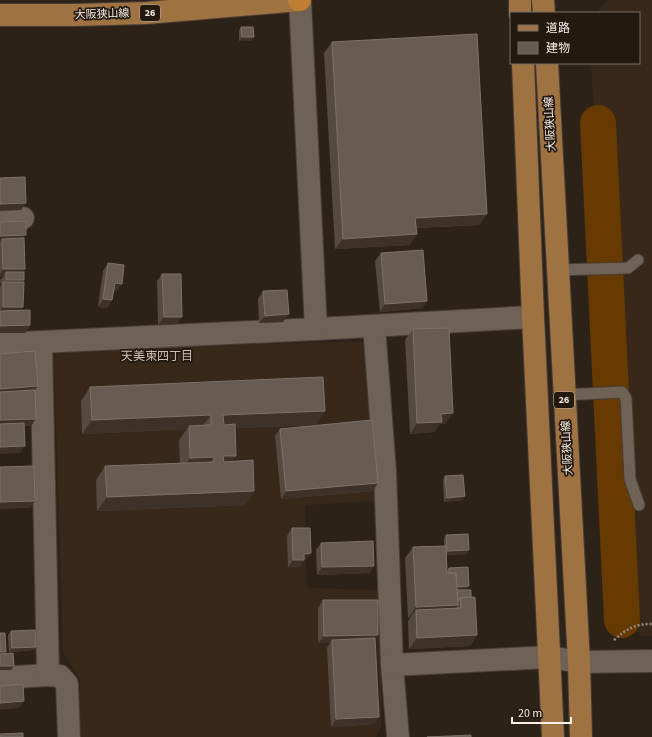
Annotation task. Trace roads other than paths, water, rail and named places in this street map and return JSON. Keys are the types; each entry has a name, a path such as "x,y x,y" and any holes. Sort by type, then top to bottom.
{"main road":[{"name":"大阪狭山線","path":"0,15 75,16 146,13 300,0"},
{"path":"520,0 520,12"},
{"path":"543,0 544,12"},
{"name":"26","path":"522,64 553,737"},
{"name":"大阪狭山線","path":"547,64 579,662 581,737"}],"street":[{"path":"300,0 316,329"},
{"path":"0,219 23,218"},
{"path":"0,344 533,317"},
{"path":"374,326 385,472 392,665 398,737"},
{"path":"41,342 48,675"},
{"path":"392,665 550,657 579,662 652,661"},
{"path":"0,678 48,675 60,676 67,684 69,737"}],"lane":[{"path":"557,270 628,268 638,260"},
{"path":"564,395 622,392 626,398 630,479 639,504"}],"waterway":[{"path":"598,123 622,620"}],"district":[{"name":"天美東四丁目","path":"157,356"}]}
